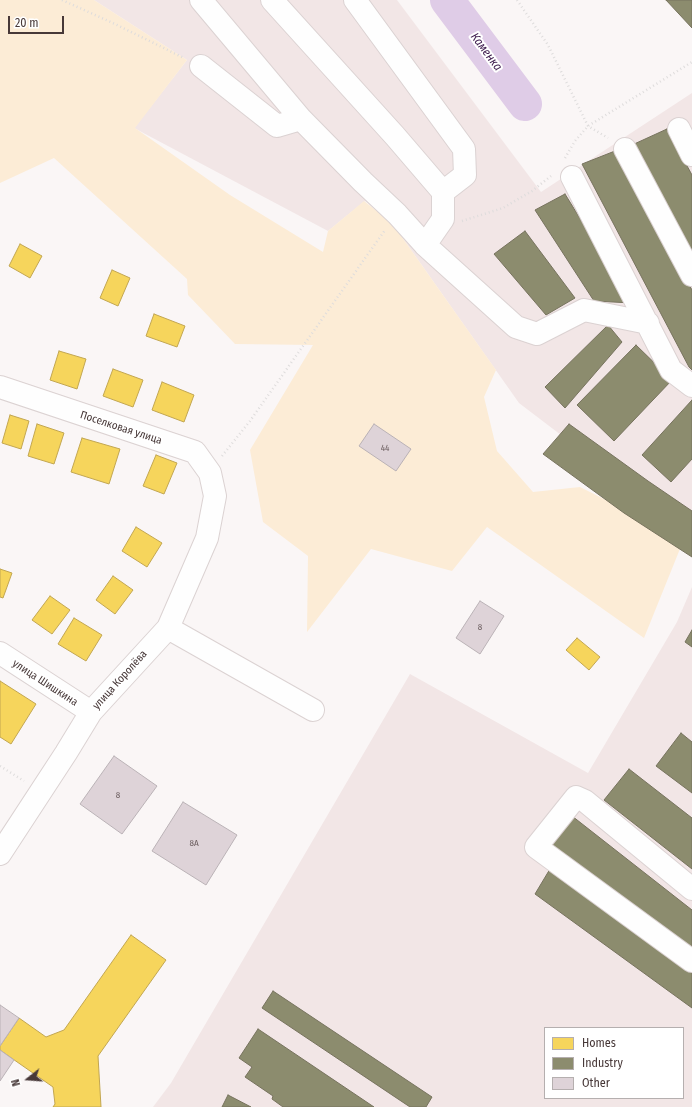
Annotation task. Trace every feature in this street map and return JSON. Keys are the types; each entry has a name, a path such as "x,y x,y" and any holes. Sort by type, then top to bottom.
{"street":[{"path":"201,0 301,119 397,214 424,245 516,327 537,334 584,310 648,323"},
{"path":"272,0 395,136 442,192 443,219 424,245"},
{"path":"355,0 464,149 465,175 442,192"},
{"path":"201,66 277,126 301,119"},
{"path":"678,128 692,155"},
{"path":"625,149 692,275"},
{"path":"563,170 648,323 671,370 692,386"},
{"name":"Поселковая улица","path":"0,387 195,452 210,473 215,496"},
{"name":"улица Королёва","path":"0,854 91,712 168,628 207,538 215,496"},
{"path":"168,628 313,710"},
{"name":"улица Шишкина","path":"0,653 91,712"},
{"path":"692,889 585,801 576,797 536,847 692,961"}],"path":[{"path":"62,0 201,66"},
{"path":"517,0 548,45 588,126 625,149"},
{"path":"443,219 455,224 503,208 532,191 563,170 575,141 588,126 692,62"},
{"path":"210,473 250,421 397,214"},
{"path":"0,766 23,781"}],"shaded area":[{"path":"0,0 94,0 187,60 135,128 230,195 323,252 328,231 364,201 392,223 496,370 484,397 497,451 533,492 580,487 684,539 644,638 487,527 452,571 371,549 307,632 308,556 263,522 250,450 313,345 235,344 188,295 187,279 54,158 0,183"},
{"path":"94,0 397,0 541,192 692,93 692,535 519,403 392,223 365,201 328,231 134,128 187,60"},
{"path":"692,587 692,1107 153,1107 171,1083 410,674 588,773 677,622"}],"building: Homes":[{"path":"20,244 42,256 30,278 9,266"},
{"path":"112,270 130,278 118,306 100,298"},
{"path":"154,314 185,326 177,347 146,336"},
{"path":"59,351 86,359 77,389 50,380"},
{"path":"113,369 143,380 133,407 103,396"},
{"path":"162,382 194,395 184,422 152,410"},
{"path":"10,415 29,421 21,449 2,443"},
{"path":"37,424 64,433 54,464 28,456"},
{"path":"82,438 120,449 109,484 71,472"},
{"path":"156,455 177,463 164,494 143,486"},
{"path":"136,527 162,543 147,567 122,551"},
{"path":"0,569 12,573 3,598 0,597"},
{"path":"113,576 133,590 115,614 96,600"},
{"path":"50,596 70,610 52,634 32,620"},
{"path":"74,618 102,635 86,661 58,644"},
{"path":"577,638 600,657 589,670 566,650"},
{"path":"0,681 36,704 11,744 0,737"},
{"path":"131,935 166,960 98,1056 101,1107 53,1107 55,1104 53,1087 0,1050 0,1046 19,1018 46,1037 64,1030"}],"building: Industry":[{"path":"666,0 692,0 692,28"},
{"path":"667,129 692,175 692,254 632,145"},
{"path":"615,151 692,290 692,370 689,367 582,164"},
{"path":"565,194 632,303 594,301 535,210"},
{"path":"525,231 575,298 546,315 494,254"},
{"path":"608,325 622,342 565,408 545,387"},
{"path":"636,345 672,380 614,441 577,405"},
{"path":"692,400 692,459 671,482 642,455"},
{"path":"569,424 692,511 692,557 624,513 543,454"},
{"path":"692,630 692,647 685,642"},
{"path":"681,733 692,742 692,793 656,766"},
{"path":"629,769 692,818 692,869 604,800"},
{"path":"572,816 692,910 692,948 549,845"},
{"path":"553,864 692,967 692,1008 535,894"},
{"path":"273,991 432,1097 426,1107 410,1107 262,1008"},
{"path":"258,1029 374,1107 283,1107 272,1099 273,1096 245,1077 252,1067 239,1058"},
{"path":"228,1095 251,1107 222,1107"}],"building: Other":[{"path":"374,424 411,449 396,471 359,446"},
{"path":"480,601 504,616 480,654 456,638"},
{"path":"114,756 157,786 122,834 80,804"},
{"path":"183,802 237,835 206,885 152,851"},
{"path":"0,1005 19,1018 0,1046"},
{"path":"0,1050 14,1060 0,1081"}],"waterway":[{"name":"Каменка","path":"447,0 525,104"}]}
